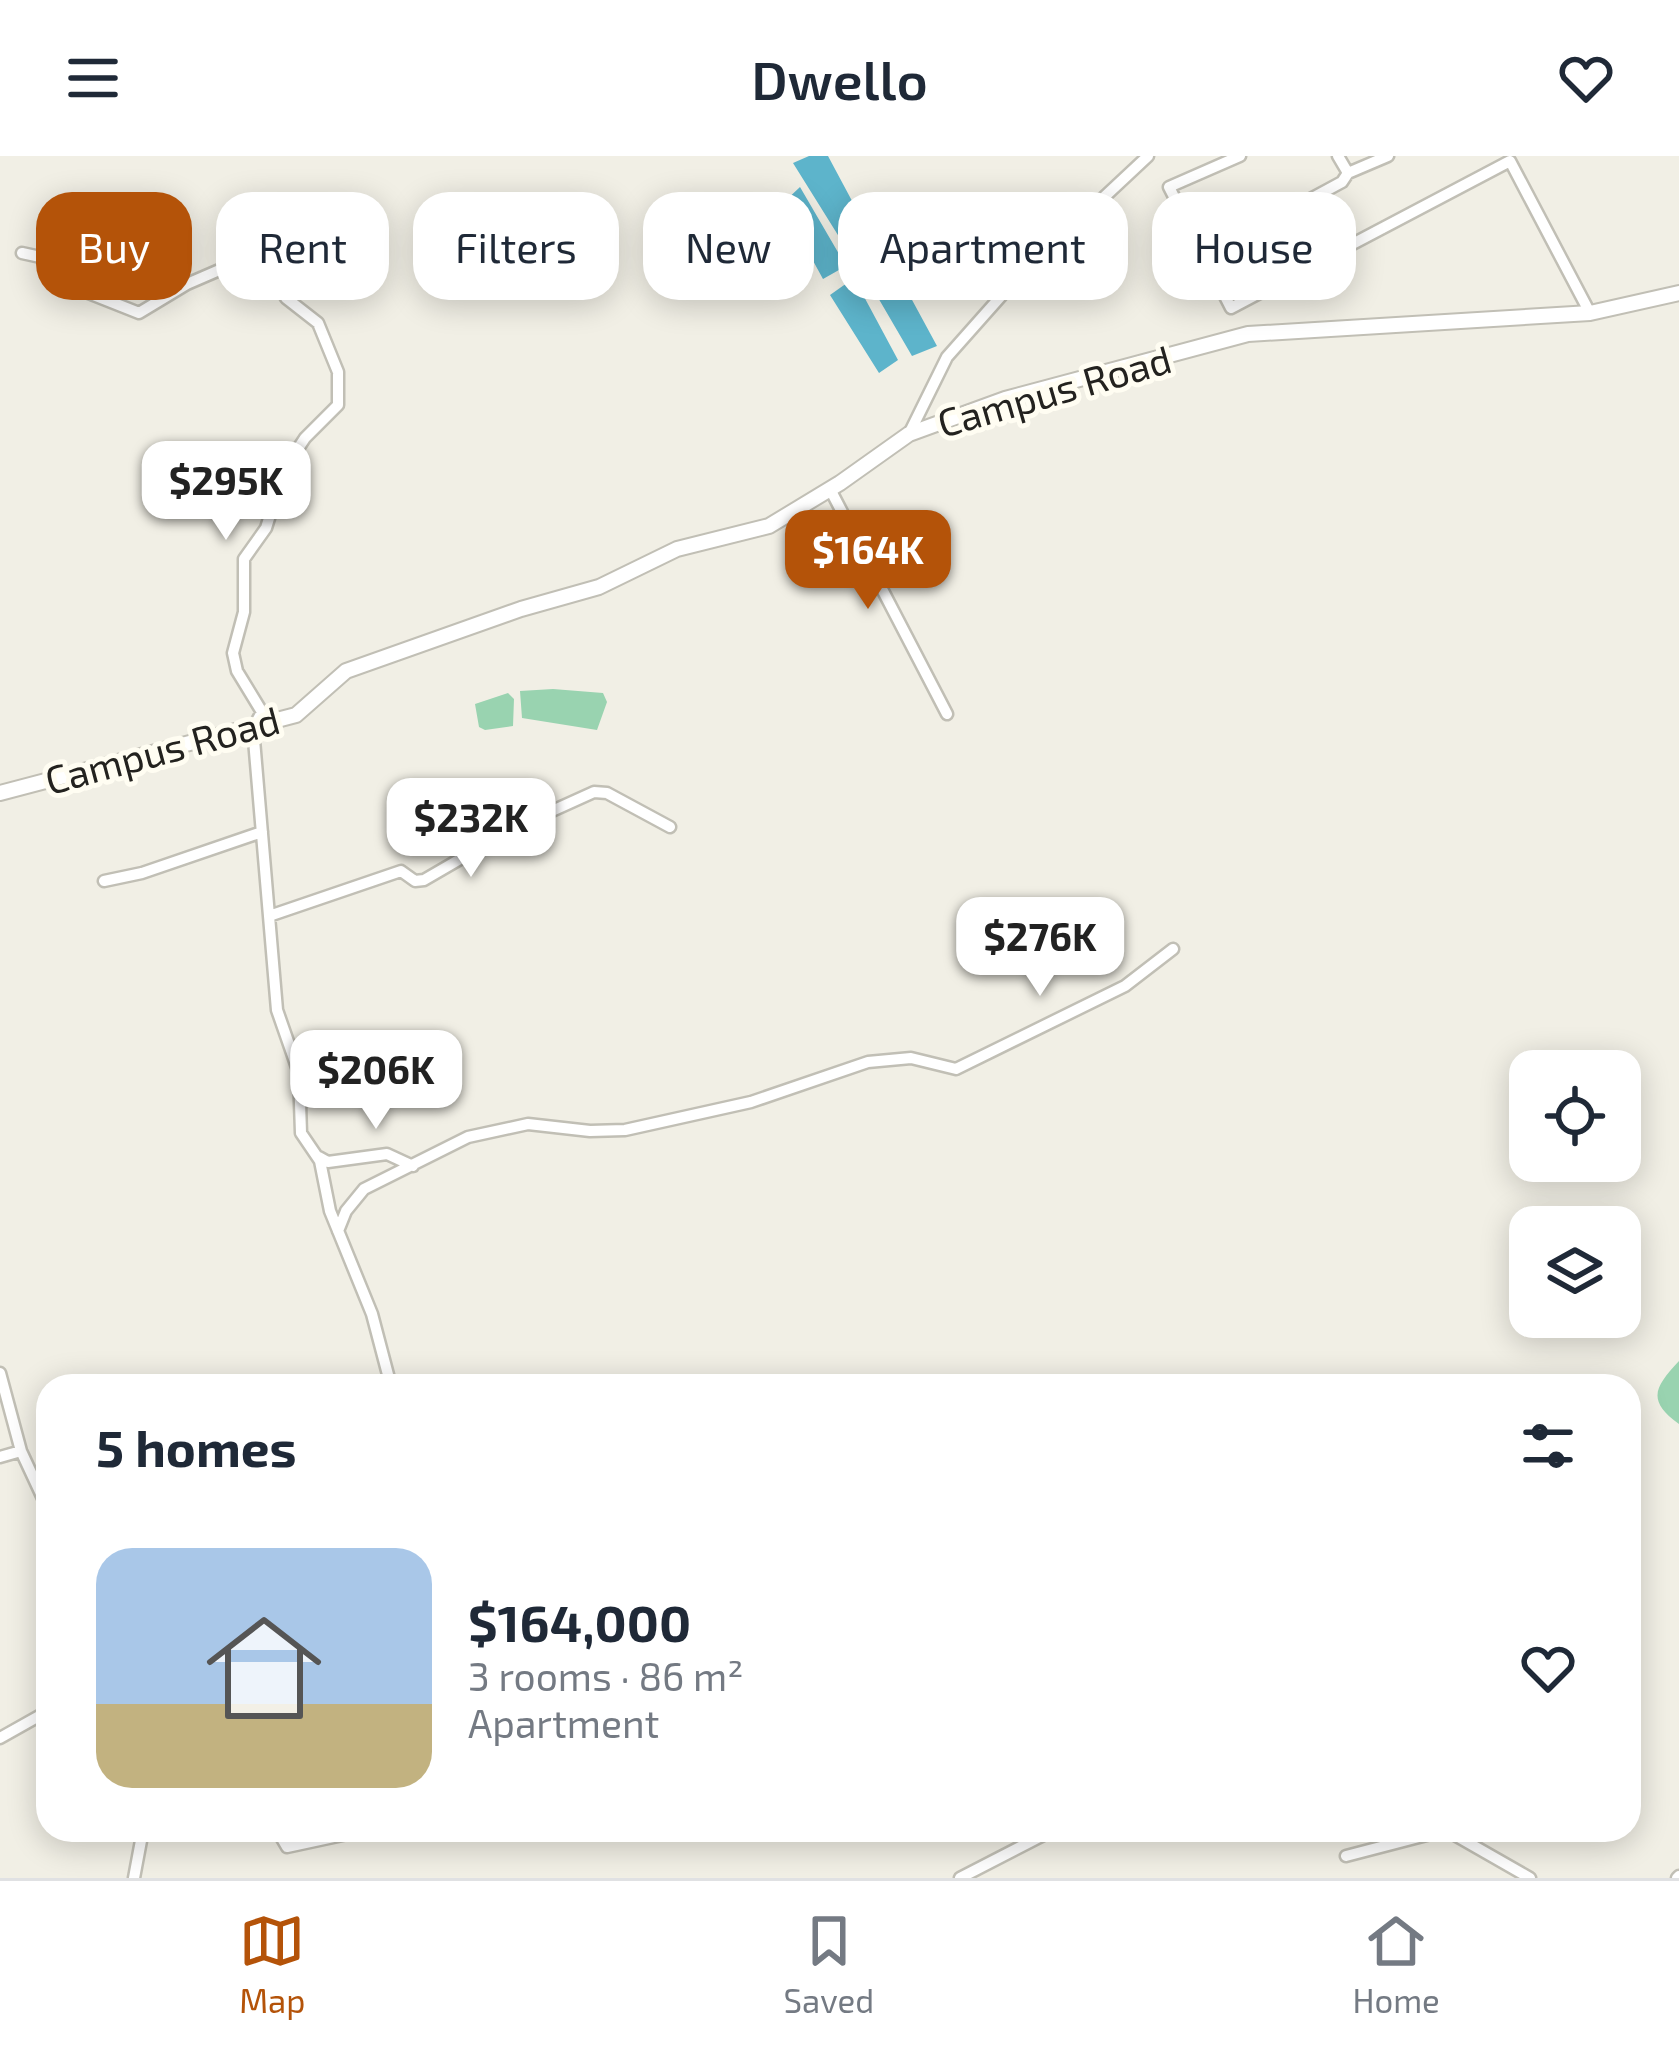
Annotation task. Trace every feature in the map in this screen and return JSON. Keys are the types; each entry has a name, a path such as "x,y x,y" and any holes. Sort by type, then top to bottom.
{"street":[{"path":"909,434 946,357 1002,295 1034,248 1101,200 1148,156"},
{"path":"1171,192 1169,187 1240,156"},
{"path":"1338,156 1348,173"},
{"path":"1326,192 1348,173 1388,156"},
{"path":"1356,242 1510,161 1590,313"},
{"path":"22,253 37,254 86,292 139,313 224,268 265,262 286,298 318,323 338,372 340,401 305,438 284,470 266,528 244,559 244,613 233,653 237,671 262,712 253,728 277,1010 299,1073 302,1133 317,1156 388,1374"},
{"name":"Campus Road","path":"0,793 296,715 346,671 521,609 599,587 677,549 769,526 909,434 1005,399 1248,334 1590,313 1679,293"},
{"path":"830,489 947,714"},
{"path":"269,916 371,884 392,872 424,880 510,830 595,792 607,793 670,826"},
{"path":"104,881 142,873 262,832"},
{"path":"338,1231 364,1189 467,1137 528,1124 625,1130 751,1102 868,1062 911,1058 956,1069 1125,986 1173,949"},
{"path":"317,1156 328,1162 387,1154 413,1166"},
{"path":"0,1373 21,1451 36,1483"},
{"path":"0,1457 21,1451"},
{"path":"0,1738 36,1718"},
{"path":"134,1878 141,1842"},
{"path":"961,1878 1030,1842"},
{"path":"1346,1856 1402,1842"},
{"path":"1466,1842 1530,1878"}],"green space":[{"path":"520,691 603,693 607,702 597,730 522,718"},
{"path":"508,693 514,699 513,726 479,727 475,704"},
{"path":"1679,1361 1679,1424 1662,1408 1658,1393"}],"water":[{"path":"809,156 828,156 847,192 838,192 838,235 814,192 793,163"},
{"path":"814,211 838,252 838,271 823,279 814,263"},
{"path":"838,289 838,300 866,300 898,360 879,373 830,295"},
{"path":"879,300 912,300 937,346 912,356"}]}
